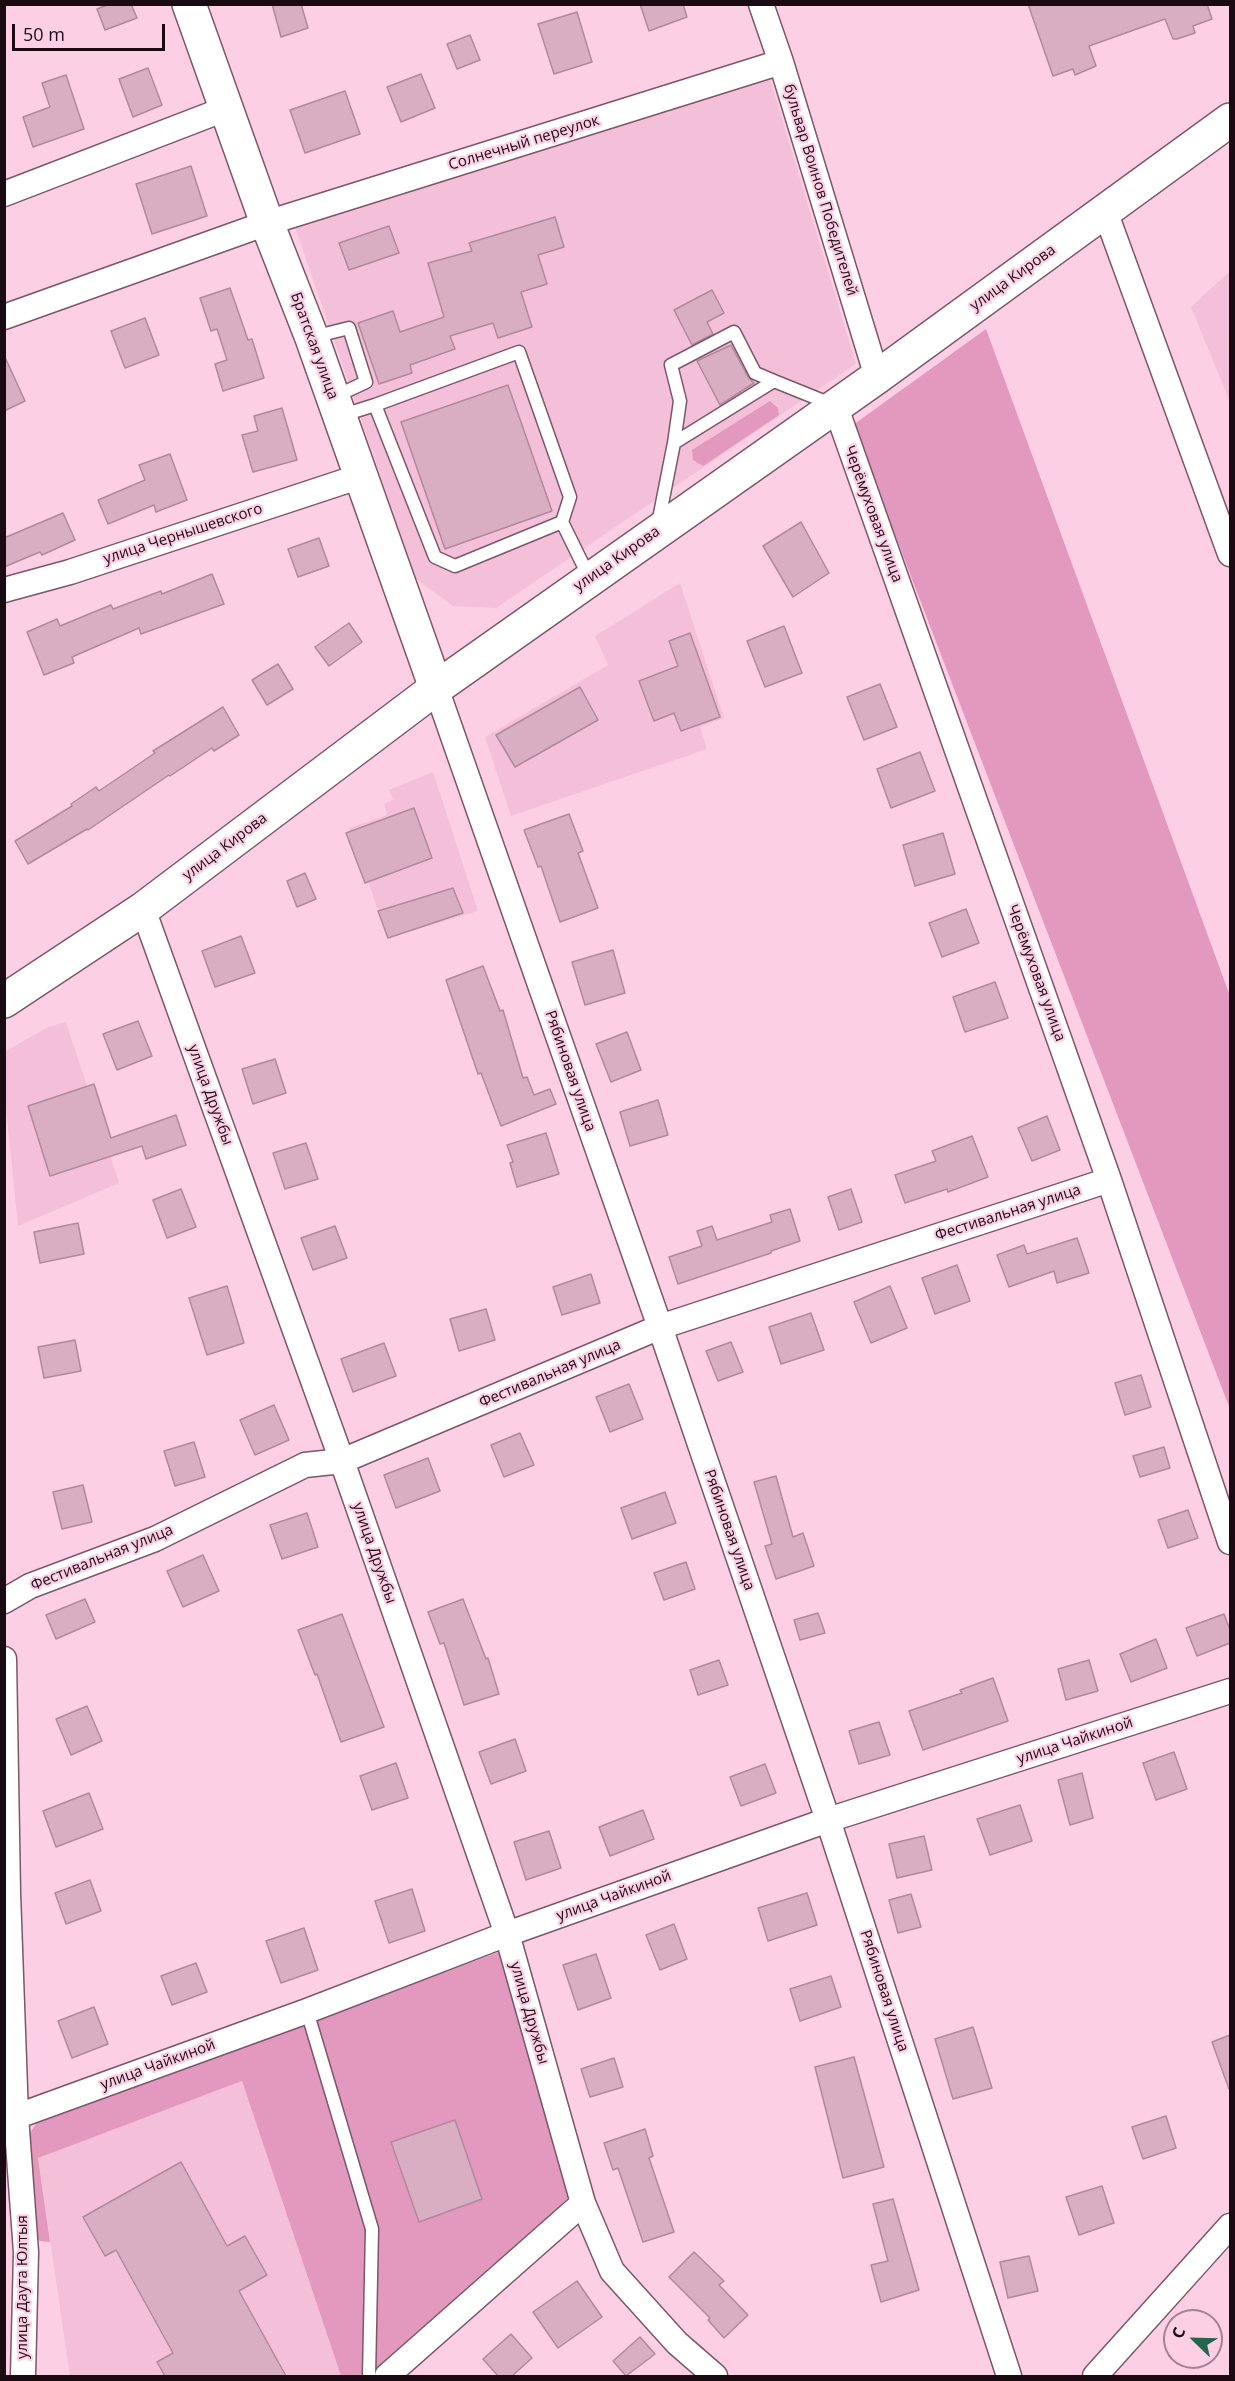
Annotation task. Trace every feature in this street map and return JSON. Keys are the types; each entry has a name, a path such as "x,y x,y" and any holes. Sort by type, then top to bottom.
{"main road":[{"name":"Братская улица","path":"189,4 225,109 337,407 436,688"},
{"name":"улица Кирова","path":"4,1001 143,909 436,688 877,377 1230,120"}],"street":[{"name":"бульвар Воинов Победителей","path":"761,4 781,62 877,377"},
{"name":"Солнечный переулок","path":"4,317 267,223 781,62"},
{"path":"4,195 225,109"},
{"path":"1105,211 1230,554"},
{"name":"Черёмуховая улица","path":"835,405 1109,1180 1230,1542"},
{"name":"улица Чернышевского","path":"4,590 70,572 361,476"},
{"name":"Рябиновая улица","path":"436,688 660,1328 828,1820 1009,2376"},
{"name":"улица Дружбы","path":"143,909 342,1461 507,1934 583,2203 612,2271 677,2343 715,2376"},
{"name":"Фестивальная улица","path":"4,1601 30,1586 155,1539 305,1465 342,1461 660,1328 1109,1180"},
{"name":"улица Даута Юлтыя","path":"4,1659 10,2119 26,2252 14,2330 23,2376"},
{"name":"улица Чайкиной","path":"10,2119 307,2011 507,1934 828,1820 1230,1690"},
{"path":"387,2376 583,2203"},
{"path":"1095,2376 1230,2226"}],"lane":[{"path":"657,531 680,400 671,365 734,332 755,373 835,405"},
{"path":"337,407 375,405 519,352 570,497 562,522 589,578"},
{"path":"674,443 774,381"},
{"path":"375,405 435,557 455,566 562,522"},
{"path":"307,2011 372,2229 369,2376"}],"shaded area":[{"path":"770,79 856,364 496,608 453,606 416,579 295,227"},
{"path":"1230,271 1230,402 1191,307"},
{"path":"986,329 1230,996 1230,1409 853,425"},
{"path":"770,401 778,408 779,415 703,466 693,460 692,450"},
{"path":"680,583 724,718 700,727 707,749 511,816 485,737 608,665 595,636"},
{"path":"433,772 478,911 388,938 349,828 387,815 384,804 393,800 389,790"},
{"path":"66,1022 119,1183 18,1226 5,1098 4,1052 48,1027"},
{"path":"502,1951 573,2193 387,2376 341,2376 242,2081 38,2158 50,2242 40,2241 34,2235 27,2138 37,2122"},
{"path":"242,2081 341,2376 70,2376 38,2158"}],"building":[{"path":"110,4 131,4 137,18 105,30 97,9"},
{"path":"272,4 301,4 308,28 281,37"},
{"path":"640,4 683,4 687,17 649,31"},
{"path":"1028,4 1207,4 1212,19 1193,26 1195,33 1177,39 1173,39 1165,19 1089,46 1096,66 1075,75 1073,69 1053,76"},
{"path":"577,12 592,62 554,74 538,24"},
{"path":"470,35 480,60 457,69 447,44"},
{"path":"148,68 162,105 133,117 119,79"},
{"path":"421,74 435,108 401,122 387,87"},
{"path":"66,75 84,129 33,147 23,117 50,107 42,83"},
{"path":"345,91 360,134 305,153 290,110"},
{"path":"191,166 207,216 152,234 136,184"},
{"path":"555,217 564,247 538,255 547,284 521,292 532,327 498,338 493,323 450,336 455,349 410,365 412,373 379,384 358,323 393,311 400,332 444,317 428,263 472,251 469,243"},
{"path":"389,226 399,253 349,270 339,243"},
{"path":"230,288 248,340 252,339 264,378 223,391 215,364 227,360 217,329 211,331 200,298"},
{"path":"712,290 724,313 707,322 713,334 692,345 674,310"},
{"path":"145,318 159,355 125,368 111,331"},
{"path":"731,345 748,377 754,383 720,405 697,361"},
{"path":"4,355 25,401 4,411"},
{"path":"508,385 552,511 445,549 401,422"},
{"path":"282,408 297,460 253,472 242,435 258,431 254,416"},
{"path":"170,454 187,500 156,512 154,505 108,524 98,500 145,480 139,465"},
{"path":"63,513 75,540 42,555 40,552 4,567 4,538"},
{"path":"801,522 829,573 793,597 763,546"},
{"path":"319,538 329,566 298,577 288,549"},
{"path":"212,574 224,604 141,634 139,628 72,657 74,663 44,675 27,632 57,619 60,626 111,605 113,609 161,591 162,594"},
{"path":"349,623 362,642 329,666 315,647"},
{"path":"784,626 802,673 765,687 747,641"},
{"path":"690,633 720,717 681,731 674,713 654,721 639,681 678,666 669,641"},
{"path":"278,664 293,689 267,705 252,680"},
{"path":"880,684 897,727 864,740 847,697"},
{"path":"580,687 598,720 515,767 496,735"},
{"path":"223,707 239,735 214,751 212,748 88,830 28,864 15,841 72,806 71,804 96,787 99,791 155,753 153,751"},
{"path":"920,752 935,791 891,808 877,769"},
{"path":"414,808 432,858 365,883 346,833"},
{"path":"569,814 583,851 578,853 598,908 560,922 541,866 538,867 524,830"},
{"path":"943,833 955,874 915,886 903,845"},
{"path":"305,873 316,899 297,907 287,881"},
{"path":"453,888 463,913 388,938 378,911"},
{"path":"966,909 979,943 942,957 929,923"},
{"path":"241,936 255,973 215,987 202,951"},
{"path":"613,950 625,993 585,1005 572,962"},
{"path":"483,966 500,1011 503,1010 523,1078 527,1077 534,1095 550,1089 556,1104 501,1126 481,1073 478,1074 446,980"},
{"path":"995,982 1008,1018 965,1032 953,997"},
{"path":"138,1021 152,1056 117,1070 103,1034"},
{"path":"627,1032 641,1070 611,1082 596,1044"},
{"path":"275,1059 286,1093 253,1104 242,1069"},
{"path":"94,1084 111,1138 176,1115 186,1145 146,1159 142,1146 50,1176 28,1106"},
{"path":"658,1100 668,1135 630,1146 620,1112"},
{"path":"1047,1116 1060,1150 1032,1161 1018,1128"},
{"path":"546,1133 559,1174 517,1187 510,1163 513,1162 507,1145"},
{"path":"972,1136 988,1177 948,1192 947,1189 905,1203 895,1175 936,1161 932,1151"},
{"path":"306,1143 318,1179 285,1189 273,1153"},
{"path":"181,1189 196,1227 167,1238 153,1200"},
{"path":"851,1189 862,1222 839,1230 828,1197"},
{"path":"790,1209 800,1241 678,1284 669,1257 702,1246 697,1231 712,1226 717,1240 772,1222 770,1215"},
{"path":"78,1223 84,1254 40,1263 34,1232"},
{"path":"335,1226 347,1258 313,1270 301,1238"},
{"path":"1077,1238 1089,1273 1057,1283 1054,1271 1009,1287 997,1255 1024,1245 1027,1254"},
{"path":"957,1265 970,1301 935,1314 922,1278"},
{"path":"591,1274 600,1303 562,1315 553,1287"},
{"path":"227,1286 244,1343 207,1355 189,1298"},
{"path":"890,1286 907,1328 871,1343 854,1302"},
{"path":"486,1309 495,1340 459,1351 450,1319"},
{"path":"811,1313 824,1350 781,1364 769,1327"},
{"path":"75,1340 81,1371 44,1378 38,1347"},
{"path":"731,1342 743,1372 718,1381 706,1351"},
{"path":"384,1343 396,1376 353,1392 341,1359"},
{"path":"1141,1375 1151,1407 1125,1415 1115,1383"},
{"path":"629,1384 643,1419 610,1432 596,1397"},
{"path":"274,1405 289,1440 255,1455 240,1420"},
{"path":"520,1433 534,1465 504,1477 491,1445"},
{"path":"194,1442 205,1477 175,1486 164,1451"},
{"path":"1164,1447 1170,1468 1140,1477 1133,1456"},
{"path":"428,1458 440,1491 396,1508 384,1475"},
{"path":"776,1476 793,1537 803,1533 814,1566 776,1579 765,1546 772,1544 754,1482"},
{"path":"83,1485 92,1522 62,1529 53,1492"},
{"path":"665,1492 676,1523 632,1539 621,1508"},
{"path":"1188,1510 1198,1538 1168,1548 1158,1520"},
{"path":"307,1513 318,1547 282,1559 270,1525"},
{"path":"203,1555 219,1591 183,1607 167,1571"},
{"path":"686,1562 695,1589 664,1600 654,1573"},
{"path":"85,1599 95,1622 56,1639 46,1615"},
{"path":"463,1599 486,1659 488,1658 499,1694 464,1705 444,1643 440,1644 428,1612"},
{"path":"818,1613 825,1633 800,1640 794,1620"},
{"path":"342,1614 384,1727 341,1742 317,1674 315,1675 298,1630"},
{"path":"1224,1614 1230,1630 1230,1643 1197,1656 1186,1628"},
{"path":"1156,1639 1167,1668 1131,1682 1120,1654"},
{"path":"719,1660 728,1685 698,1695 690,1670"},
{"path":"1089,1660 1098,1691 1066,1700 1058,1669"},
{"path":"993,1678 1008,1721 923,1750 909,1711 962,1693 960,1690"},
{"path":"87,1706 102,1741 71,1755 56,1719"},
{"path":"879,1722 890,1755 859,1764 849,1731"},
{"path":"515,1739 526,1771 491,1784 479,1752"},
{"path":"1174,1752 1187,1789 1156,1800 1143,1763"},
{"path":"396,1763 408,1798 372,1810 360,1776"},
{"path":"765,1764 776,1793 741,1806 730,1777"},
{"path":"1082,1773 1093,1818 1070,1825 1058,1780"},
{"path":"89,1793 103,1829 56,1847 43,1811"},
{"path":"1020,1805 1032,1841 990,1855 977,1819"},
{"path":"643,1810 654,1839 610,1856 599,1827"},
{"path":"549,1831 561,1868 526,1880 514,1842"},
{"path":"924,1836 932,1870 897,1878 889,1844"},
{"path":"90,1880 101,1911 66,1924 55,1893"},
{"path":"412,1889 425,1931 389,1943 375,1901"},
{"path":"807,1893 817,1925 768,1941 758,1908"},
{"path":"911,1894 921,1927 898,1933 889,1900"},
{"path":"674,1924 687,1959 660,1970 646,1935"},
{"path":"304,1928 318,1970 281,1983 266,1941"},
{"path":"596,1954 611,1998 578,2010 563,1965"},
{"path":"196,1963 207,1992 172,2005 161,1976"},
{"path":"831,1976 841,2007 800,2021 790,1989"},
{"path":"94,2007 108,2044 72,2058 58,2021"},
{"path":"973,2027 992,2088 953,2099 935,2039"},
{"path":"1230,2035 1230,2088 1229,2089 1212,2042"},
{"path":"854,2057 884,2167 843,2178 815,2067"},
{"path":"614,2058 623,2087 590,2097 581,2069"},
{"path":"1166,2116 1176,2148 1143,2159 1132,2127"},
{"path":"455,2120 482,2199 419,2222 391,2142"},
{"path":"645,2129 653,2156 649,2158 674,2232 643,2242 618,2168 613,2170 604,2143"},
{"path":"181,2162 227,2246 245,2236 267,2275 239,2291 286,2376 165,2376 157,2362 173,2353 116,2250 105,2256 83,2217"},
{"path":"1102,2186 1114,2223 1079,2235 1066,2197"},
{"path":"893,2199 919,2290 881,2302 871,2265 888,2261 873,2204"},
{"path":"694,2252 724,2281 719,2285 748,2315 724,2338 708,2320 710,2318 669,2277"},
{"path":"1029,2256 1038,2291 1008,2298 1000,2262"},
{"path":"577,2281 602,2317 558,2348 533,2312"},
{"path":"511,2334 532,2358 512,2376 498,2376 483,2359"},
{"path":"640,2337 655,2354 626,2376 613,2361"}]}
